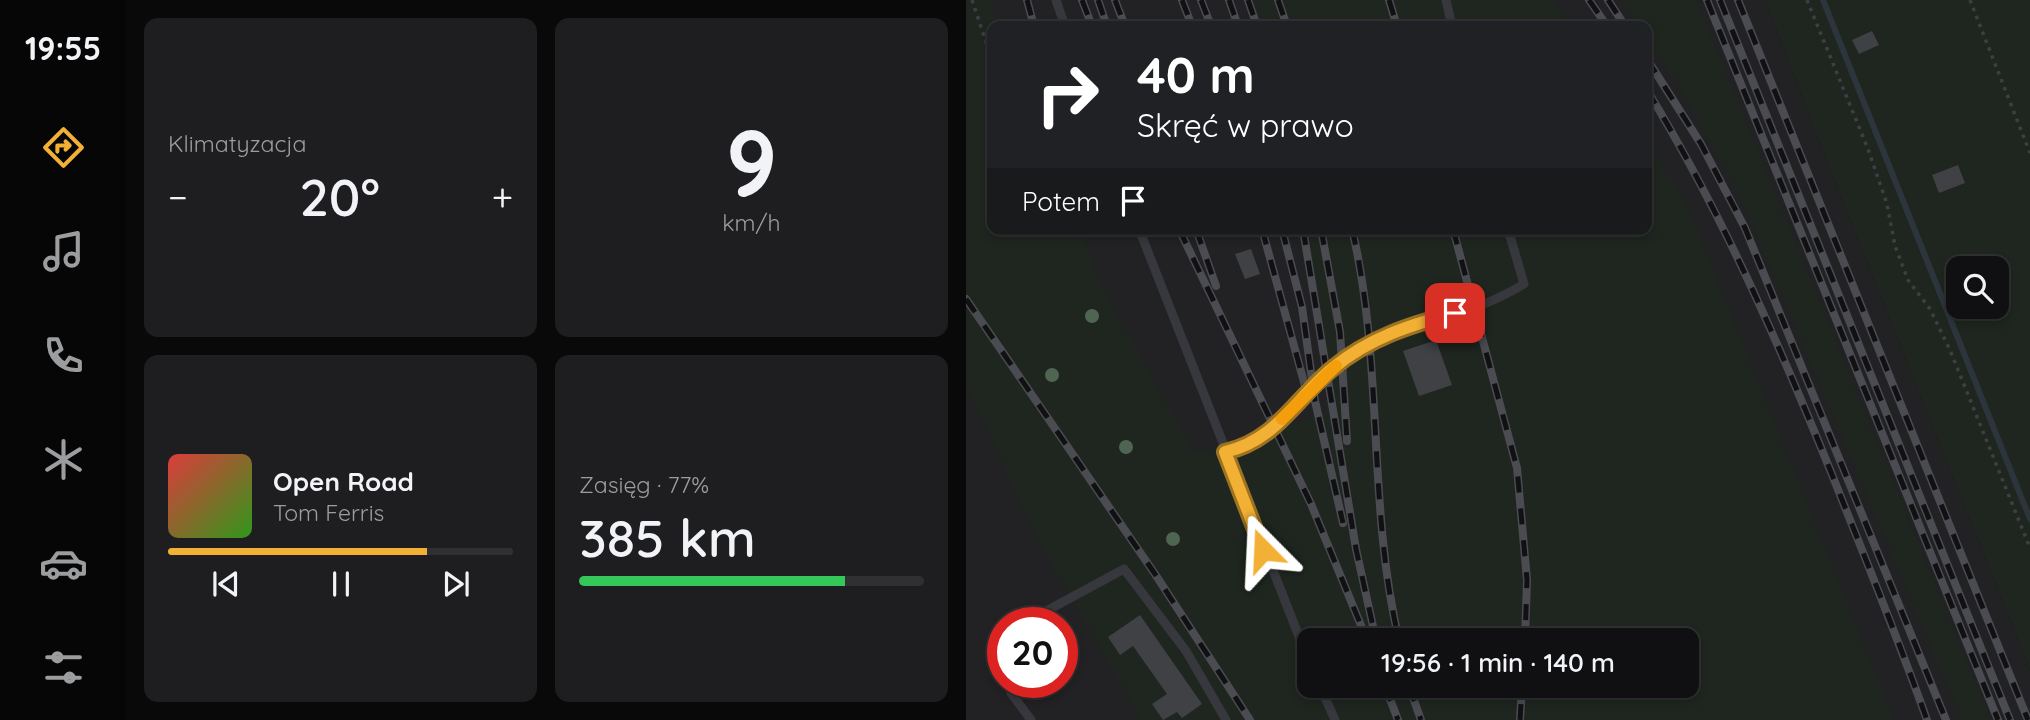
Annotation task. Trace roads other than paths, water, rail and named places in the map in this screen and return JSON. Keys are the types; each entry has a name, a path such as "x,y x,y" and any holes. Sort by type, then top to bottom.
{"lane":[{"path":"1056,0 1063,21"},
{"path":"1447,0 1451,21"},
{"path":"1141,235 1297,632"},
{"path":"1225,452 1249,447 1275,426 1333,368 1379,337 1475,307 1524,284 1510,235"},
{"path":"1054,607 1124,569 1186,651 1226,720"},
{"path":"1015,698 1031,720"},
{"path":"1325,698 1335,720"}],"waterway":[{"path":"1823,0 2030,519"}],"railway":[{"path":"1027,0 1033,21"},
{"path":"1082,0 1090,21"},
{"path":"1098,0 1105,21"},
{"path":"1115,0 1123,21"},
{"path":"1182,0 1190,21"},
{"path":"1201,0 1209,21"},
{"path":"1229,0 1236,21"},
{"path":"1248,0 1255,21"},
{"path":"1278,0 1285,21"},
{"path":"1389,0 1395,21"},
{"path":"1589,0 1604,21"},
{"path":"1608,0 1622,21"},
{"path":"1707,0 1998,720"},
{"path":"1720,0 2010,720"},
{"path":"1738,0 2028,720"},
{"path":"1652,67 1701,144 1745,228 1946,720"},
{"path":"1652,99 1725,231 1792,378 1893,628 1927,720"},
{"path":"1182,235 1311,504 1362,628"},
{"path":"1198,235 1216,286"},
{"path":"1264,235 1305,386"},
{"path":"1284,235 1302,307 1315,401 1343,523"},
{"path":"1304,235 1356,549 1373,628"},
{"path":"1322,235 1340,332 1347,441"},
{"path":"1353,235 1368,331 1383,538 1397,628"},
{"path":"1455,235 1517,468 1527,580 1525,628"},
{"path":"966,299 1155,574 1250,720"},
{"path":"1390,698 1398,720"},
{"path":"1413,698 1421,720"},
{"path":"1520,720 1521,698"}]}
